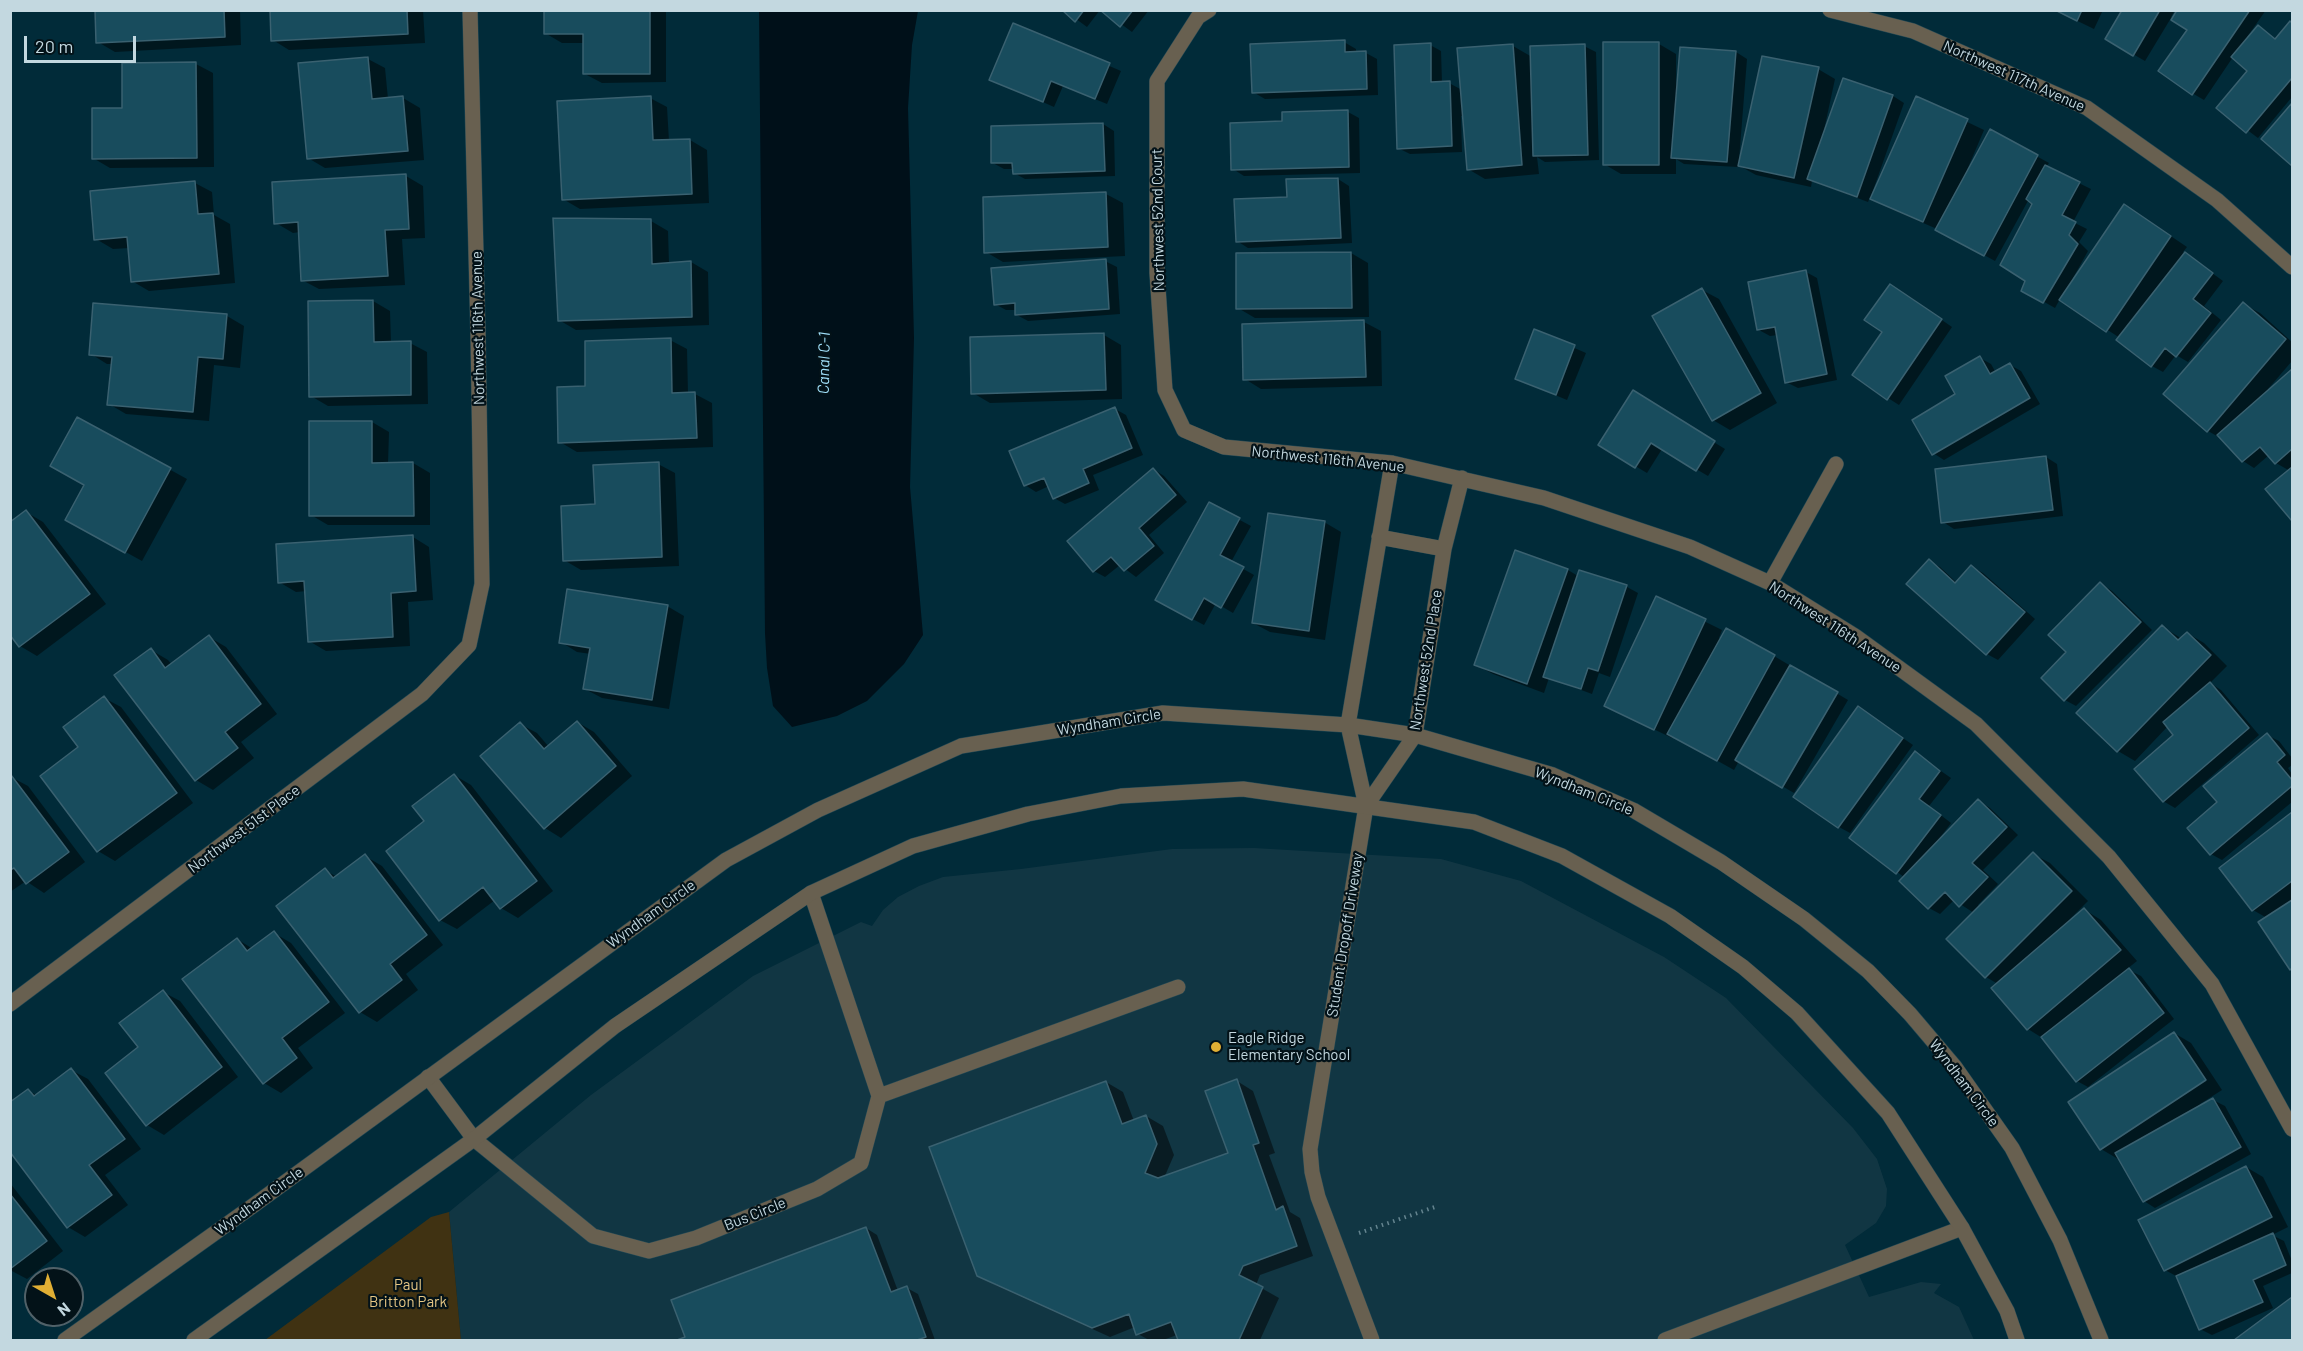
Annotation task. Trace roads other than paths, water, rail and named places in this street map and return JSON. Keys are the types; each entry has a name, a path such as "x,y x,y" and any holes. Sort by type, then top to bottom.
{"street":[{"name":"Northwest 116th Avenue","path":"469,645 482,584 470,10"},
{"name":"Northwest 117th Avenue","path":"1830,10 1913,32 2087,108 2217,200 2292,267"},
{"name":"Northwest 52nd Court","path":"1184,430 1165,390 1157,273 1157,81 1204,14"},
{"name":"Northwest 116th Avenue","path":"1184,430 1224,447 1392,464 1544,498 1651,532 1690,547 1770,583 1855,636 1976,724 2109,857 2212,984 2292,1129"},
{"path":"1366,806 1348,725 1392,464"},
{"path":"1770,583 1836,464"},
{"name":"Northwest 52nd Place","path":"1366,806 1415,735 1444,549 1462,478"},
{"path":"1379,537 1444,549"},
{"name":"Northwest 51st Place","path":"10,1004 422,694 469,645"},
{"name":"Wyndham Circle","path":"65,1341 726,860 818,810 961,746 1163,713 1348,725 1415,735 1553,775 1633,810 1721,862 1804,919 1868,971 1910,1014 1955,1067 2012,1148 2060,1240 2101,1341"},
{"path":"194,1341 474,1139 615,1026 811,893 913,846 1028,814 1121,796 1243,789 1474,822 1562,856 1670,916 1743,967 1797,1013 1888,1113 1962,1228 2007,1311 2017,1341"},
{"name":"Student Dropoff Driveway","path":"1366,806 1310,1149 1312,1172 1318,1197 1372,1341"},
{"path":"811,893 879,1096 1178,987"},
{"name":"Bus Circle","path":"428,1077 474,1139 593,1236 649,1251 696,1238 817,1189 861,1163 879,1096"},
{"path":"1665,1341 1962,1228"}],"water":[{"name":"Canal C-1","path":"759,11 918,11 912,45 908,108 914,338 910,487 923,635 904,664 867,701 837,716 792,727 773,706 767,668 765,633"}],"place":[{"name":"Eagle Ridge Elementary School","path":"1216,1047"}],"park label":[{"name":"Paul Britton Park","path":"408,1294"}]}
